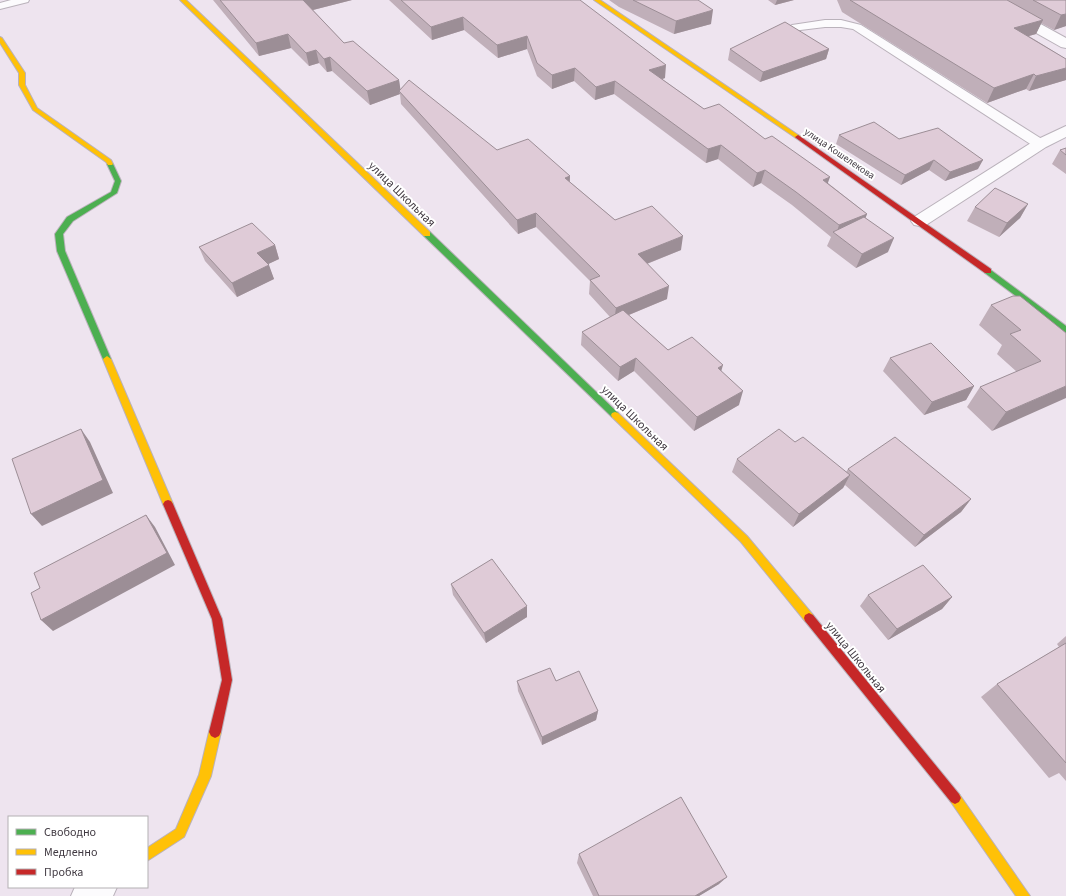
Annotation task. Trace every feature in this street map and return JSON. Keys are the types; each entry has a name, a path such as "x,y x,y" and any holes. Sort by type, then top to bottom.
{"street":[{"name":"улица Школьная","path":"183,0 744,539 949,789 1024,896"},
{"name":"улица Кошелекова","path":"597,0 920,221 997,276 1066,330"},
{"path":"988,0 1066,44"},
{"path":"0,39 22,73 22,85 35,109 109,161 118,180 114,193 70,220 59,234 60,251 217,619 227,680 205,776 180,833 148,854"},
{"path":"920,221 1040,144 1066,131"},
{"path":"88,896 100,888"}],"lane":[{"path":"0,6 24,0"},
{"path":"792,28 815,24 846,23 858,27 1040,144"}],"building":[{"path":"220,0 303,0 344,43 353,41 399,80 367,91 330,57 324,59 316,50 306,53 288,34 256,43"},
{"path":"401,0 580,0 666,65 649,70 704,109 719,104 765,139 772,136 830,177 823,180 867,214 839,225 765,170 757,173 721,145 708,149 615,81 596,87 575,68 552,75 537,63 527,36 497,45 463,17 431,27"},
{"path":"633,0 698,0 713,10 676,21"},
{"path":"850,0 1007,0 1043,20 1014,28 1066,59 1066,68 1036,76 1034,74 994,88"},
{"path":"1033,0 1066,0 1066,14 1061,15"},
{"path":"785,22 829,49 763,72 730,49"},
{"path":"409,80 497,150 528,139 570,176 565,178 615,220 652,206 683,236 638,254 669,286 616,308 590,280 600,276 536,213 517,220 399,91"},
{"path":"874,122 899,139 938,128 983,160 950,172 934,160 905,175 839,135"},
{"path":"1066,148 1066,155 1060,150"},
{"path":"995,188 1028,204 1007,223 975,207"},
{"path":"864,217 894,238 862,254 833,232"},
{"path":"252,223 275,245 257,253 269,265 232,283 199,247"},
{"path":"1013,296 1020,296 1066,333 1066,386 1006,412 980,387 1041,361 1010,334 1021,330 991,305"},
{"path":"623,310 668,350 692,337 723,365 718,368 743,391 697,417 636,358 620,367 582,332"},
{"path":"931,343 974,386 932,402 890,358"},
{"path":"81,429 103,480 31,514 12,459"},
{"path":"779,429 795,442 803,437 850,475 799,514 737,459"},
{"path":"895,437 971,499 924,535 848,469"},
{"path":"146,515 167,553 41,620 31,593 40,588 34,573"},
{"path":"492,559 527,606 484,633 451,584"},
{"path":"923,565 952,597 897,629 868,595"},
{"path":"1066,643 1066,763 997,684"},
{"path":"550,668 556,681 579,671 598,711 542,737 517,681"},
{"path":"681,797 727,877 695,896 599,896 579,854"}],"traffic: fast":[{"path":"107,359 61,251 59,234 70,219 114,193 118,181 110,164"},
{"path":"427,234 615,415"},
{"path":"988,271 1066,330"}],"traffic: slow":[{"path":"183,0 427,234"},
{"path":"597,0 798,137"},
{"path":"0,39 22,73 22,85 35,109 109,161 110,164"},
{"path":"107,359 168,504"},
{"path":"615,415 744,539 809,618"},
{"path":"148,854 180,833 205,776 215,732"},
{"path":"955,798 1024,896"}],"traffic: jam":[{"path":"798,137 988,271"},
{"path":"168,504 217,619 227,680 215,732"},
{"path":"809,618 955,798"}]}
